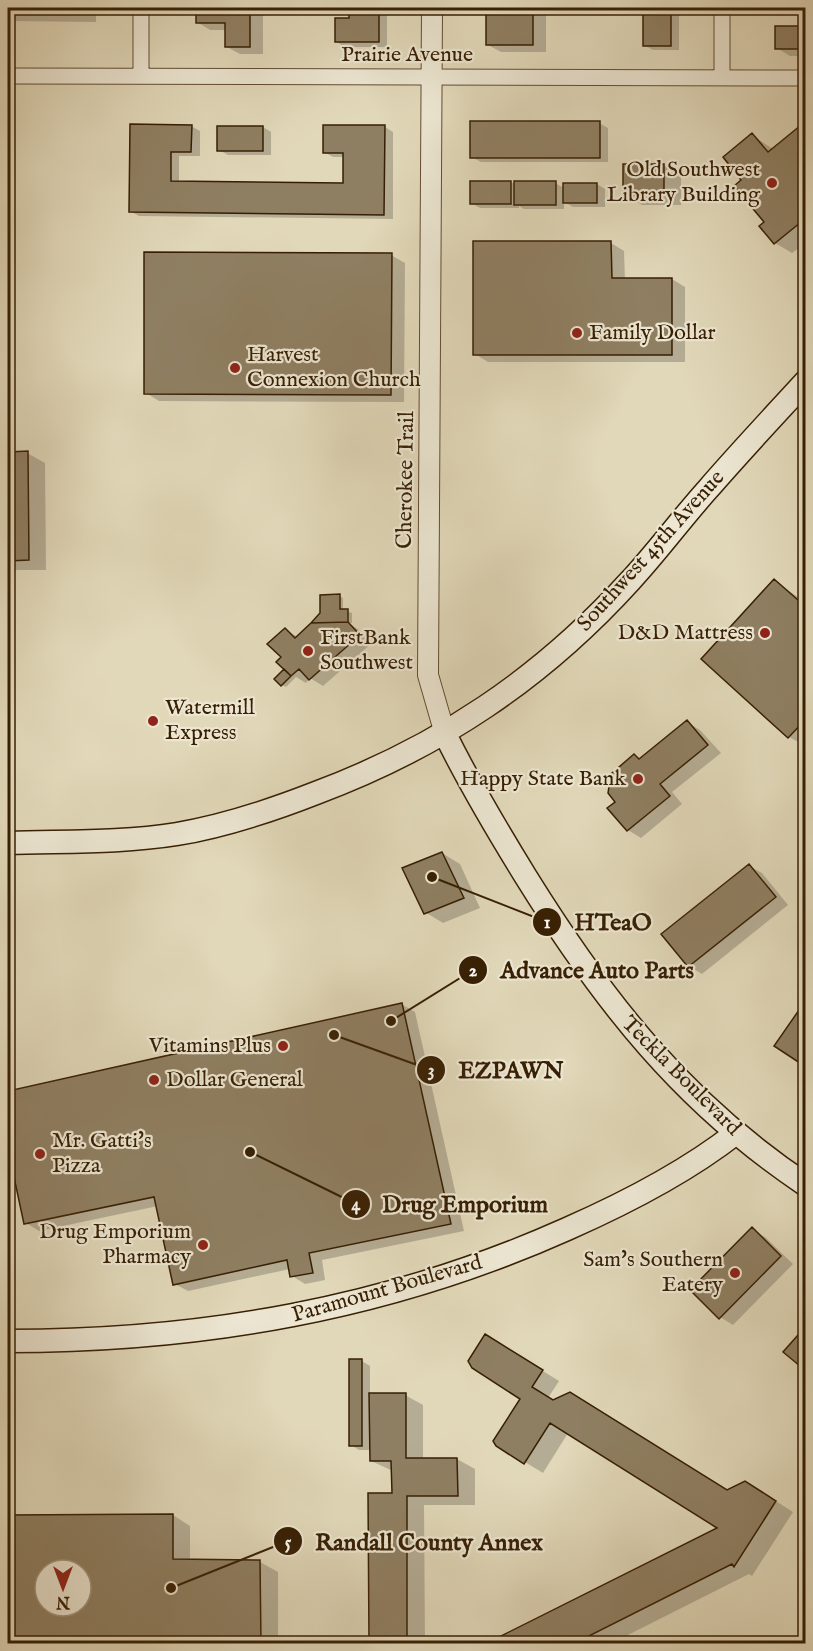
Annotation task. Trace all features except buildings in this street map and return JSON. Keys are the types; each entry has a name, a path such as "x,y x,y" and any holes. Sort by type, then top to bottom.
{"main road":[{"name":"Southwest 45th Avenue","path":"8,843 137,839 217,826 262,814 351,780 445,734 505,695 570,640 630,582 708,488 806,381"},
{"name":"Teckla Boulevard","path":"445,734 464,772 516,860 597,985 656,1056 736,1133 806,1185"},
{"name":"Paramount Boulevard","path":"8,1341 141,1338 199,1332 317,1311 407,1288 514,1252 605,1213 707,1155 736,1133"}],"street":[{"path":"141,8 141,76"},
{"name":"Cherokee Trail","path":"432,8 428,675 445,734"},
{"path":"722,78 723,8"},
{"name":"Prairie Avenue","path":"8,76 806,78"}],"place":[{"name":"Old Southwest Library Building","path":"772,183"},
{"name":"Family Dollar","path":"577,333"},
{"name":"Harvest Connexion Church","path":"235,368"},
{"name":"D&D Mattress","path":"765,633"},
{"name":"FirstBank Southwest","path":"308,651"},
{"name":"Watermill Express","path":"153,721"},
{"name":"Happy State Bank","path":"638,779"},
{"name":"HTeaO","path":"432,877"},
{"name":"Advance Auto Parts","path":"391,1021"},
{"name":"EZPAWN","path":"334,1035"},
{"name":"Vitamins Plus","path":"283,1046"},
{"name":"Dollar General","path":"154,1080"},
{"name":"Drug Emporium","path":"250,1152"},
{"name":"Mr. Gatti's Pizza","path":"40,1154"},
{"name":"Drug Emporium Pharmacy","path":"203,1245"},
{"name":"Sam's Southern Eatery","path":"735,1273"},
{"name":"Randall County Annex","path":"171,1588"}]}
